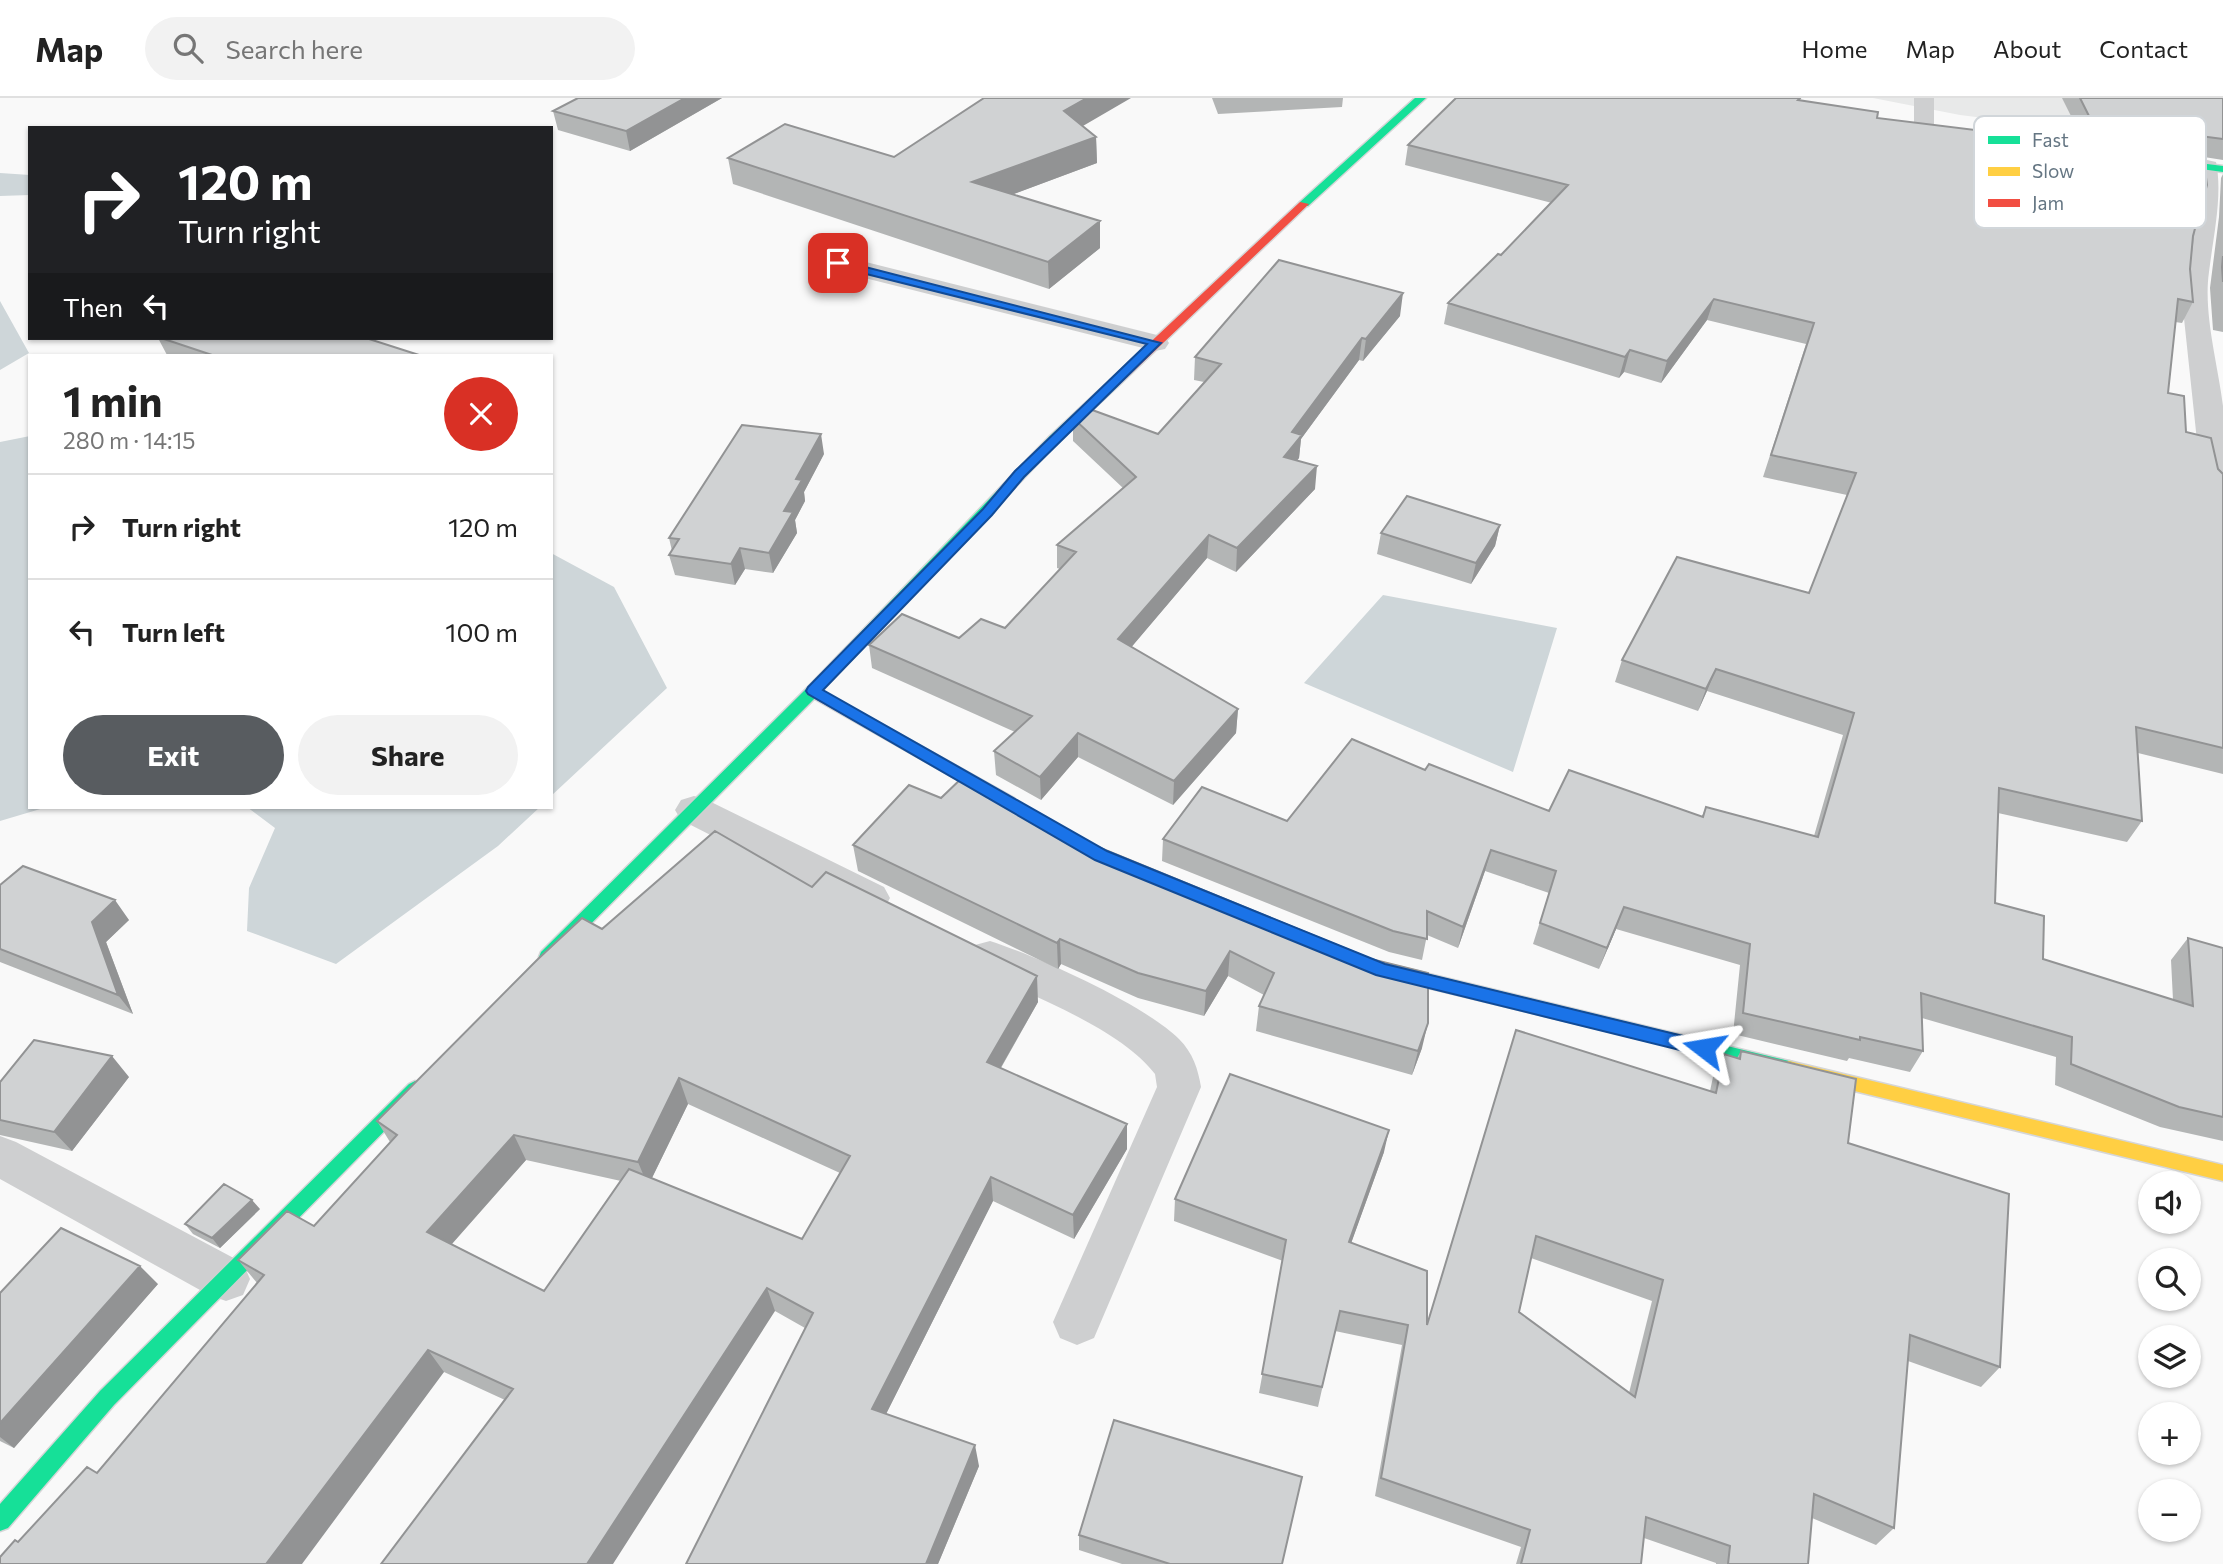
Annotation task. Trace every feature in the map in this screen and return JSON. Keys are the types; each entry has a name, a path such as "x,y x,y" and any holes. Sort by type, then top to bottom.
{"street":[{"path":"538,966 813,691 987,512 1019,474 1155,343 1421,98"},
{"path":"2215,168 2218,211 2212,235 2194,271 2194,290 2212,441 2223,489"},
{"path":"838,263 1155,343"},
{"path":"813,691 1017,807"},
{"path":"694,810 904,914"},
{"path":"954,939 1140,1031 1162,1050 1175,1066 1180,1087 1077,1322"},
{"path":"1369,965 2223,1172"},
{"path":"0,1520 107,1398 430,1074"},
{"path":"0,1156 226,1279"}],"lane":[{"path":"1924,98 1924,126"}],"shaded area":[{"path":"1873,98 2223,98 2223,148 2206,146 2206,116 1960,115"},
{"path":"0,173 28,175 28,195 0,196"},
{"path":"0,301 29,353 0,370"},
{"path":"28,436 28,809 40,809 0,821 0,442"},
{"path":"553,554 614,587 667,688 553,794"},
{"path":"1383,595 1557,628 1513,772 1304,683"},
{"path":"250,809 538,809 498,846 336,964 247,931 249,888 275,828"}],"building":[{"path":"578,98 685,98 626,131 553,111"},
{"path":"984,98 1087,98 1064,111 1096,137 972,182 1100,221 1048,262 728,158 785,124 894,157"},
{"path":"1456,98 1800,98 1798,100 1878,112 1877,118 1974,130 1974,228 2195,228 2190,269 2193,302 2178,299 2168,393 2184,396 2186,432 2211,438 2218,469 2223,474 2223,748 2136,727 2142,821 1999,788 1995,903 2044,916 2043,959 2193,1006 2188,938 2223,948 2223,1117 2179,1107 2071,1064 2072,1037 1921,993 1923,1051 1860,1037 1860,1040 1743,1013 1750,944 1624,907 1607,948 1540,923 1556,871 1491,850 1463,927 1427,911 1427,939 1393,931 1163,839 1202,787 1287,821 1352,739 1425,770 1429,764 1549,811 1569,770 1703,817 1706,807 1818,837 1854,713 1716,669 1706,689 1622,660 1677,557 1809,593 1856,473 1771,455 1814,323 1714,299 1667,361 1630,350 1625,357 1448,303 1498,254 1501,255 1568,185 1408,145"},
{"path":"2080,98 2223,98 2223,139 2206,137 2206,116 2089,116"},
{"path":"1279,260 1403,293 1366,339 1362,338 1292,432 1302,435 1284,457 1317,466 1237,548 1209,535 1118,639 1238,709 1174,781 1078,733 1040,777 994,751 1032,716 869,645 902,614 959,638 981,619 1005,628 1076,552 1057,545 1136,477 1073,418 1084,407 1158,434 1221,364 1195,357"},
{"path":"167,340 372,340 416,354 209,354"},
{"path":"742,425 821,434 796,479 802,480 784,511 793,512 769,553 740,548 731,564 669,555 679,539 669,538"},
{"path":"1407,496 1500,525 1476,563 1381,533"},
{"path":"966,774 1086,842 1371,959 1428,973 1428,1023 1418,1051 1259,1006 1274,973 1230,951 1206,991 1138,973 1060,939 1057,943 853,845 909,785 941,798"},
{"path":"715,831 812,887 826,872 1037,976 987,1062 1127,1124 1073,1215 991,1177 872,1409 975,1445 926,1564 686,1564 813,1313 767,1288 587,1564 381,1564 513,1389 428,1350 266,1564 0,1564 0,1557 15,1540 18,1542 87,1467 97,1473 264,1275 238,1260 287,1211 314,1226 397,1135 377,1121 582,918 602,929","holes":["679,1078 850,1156 802,1239 629,1169 544,1291 427,1232 514,1135 638,1162"]},
{"path":"23,866 115,900 92,922 118,995 0,949 0,885"},
{"path":"1516,1030 1716,1093 1724,1054 1740,1059 1741,1051 1856,1079 1848,1143 2009,1194 2000,1367 1910,1335 1894,1528 1814,1494 1808,1564 1728,1564 1730,1546 1646,1517 1641,1564 1521,1564 1530,1530 1381,1478 1408,1325 1340,1311 1322,1387 1262,1374 1286,1240 1175,1199 1230,1074 1389,1130 1349,1242 1427,1271 1427,1325","holes":["1536,1236 1663,1280 1635,1397 1519,1312"]},
{"path":"34,1040 112,1056 54,1132 0,1120 0,1082"},
{"path":"224,1184 252,1200 212,1238 185,1224"},
{"path":"61,1228 140,1266 0,1423 0,1293"},
{"path":"1114,1420 1302,1477 1282,1564 1170,1564 1079,1535"}],"traffic: fast":[{"path":"1304,204 1421,98"},
{"path":"2206,167 2223,169"},
{"path":"547,957 813,691 1054,439 1114,383"},
{"path":"1379,969 1789,1068"},
{"path":"0,1520 107,1398 415,1089"}],"traffic: slow":[{"path":"1789,1068 2223,1173"}],"traffic: jam":[{"path":"1114,383 1304,204"},
{"path":"813,691 1009,802"}],"route":[{"path":"838,263 1155,343 1019,474 987,512 813,691 1101,855 1382,970 1704,1048"}]}
